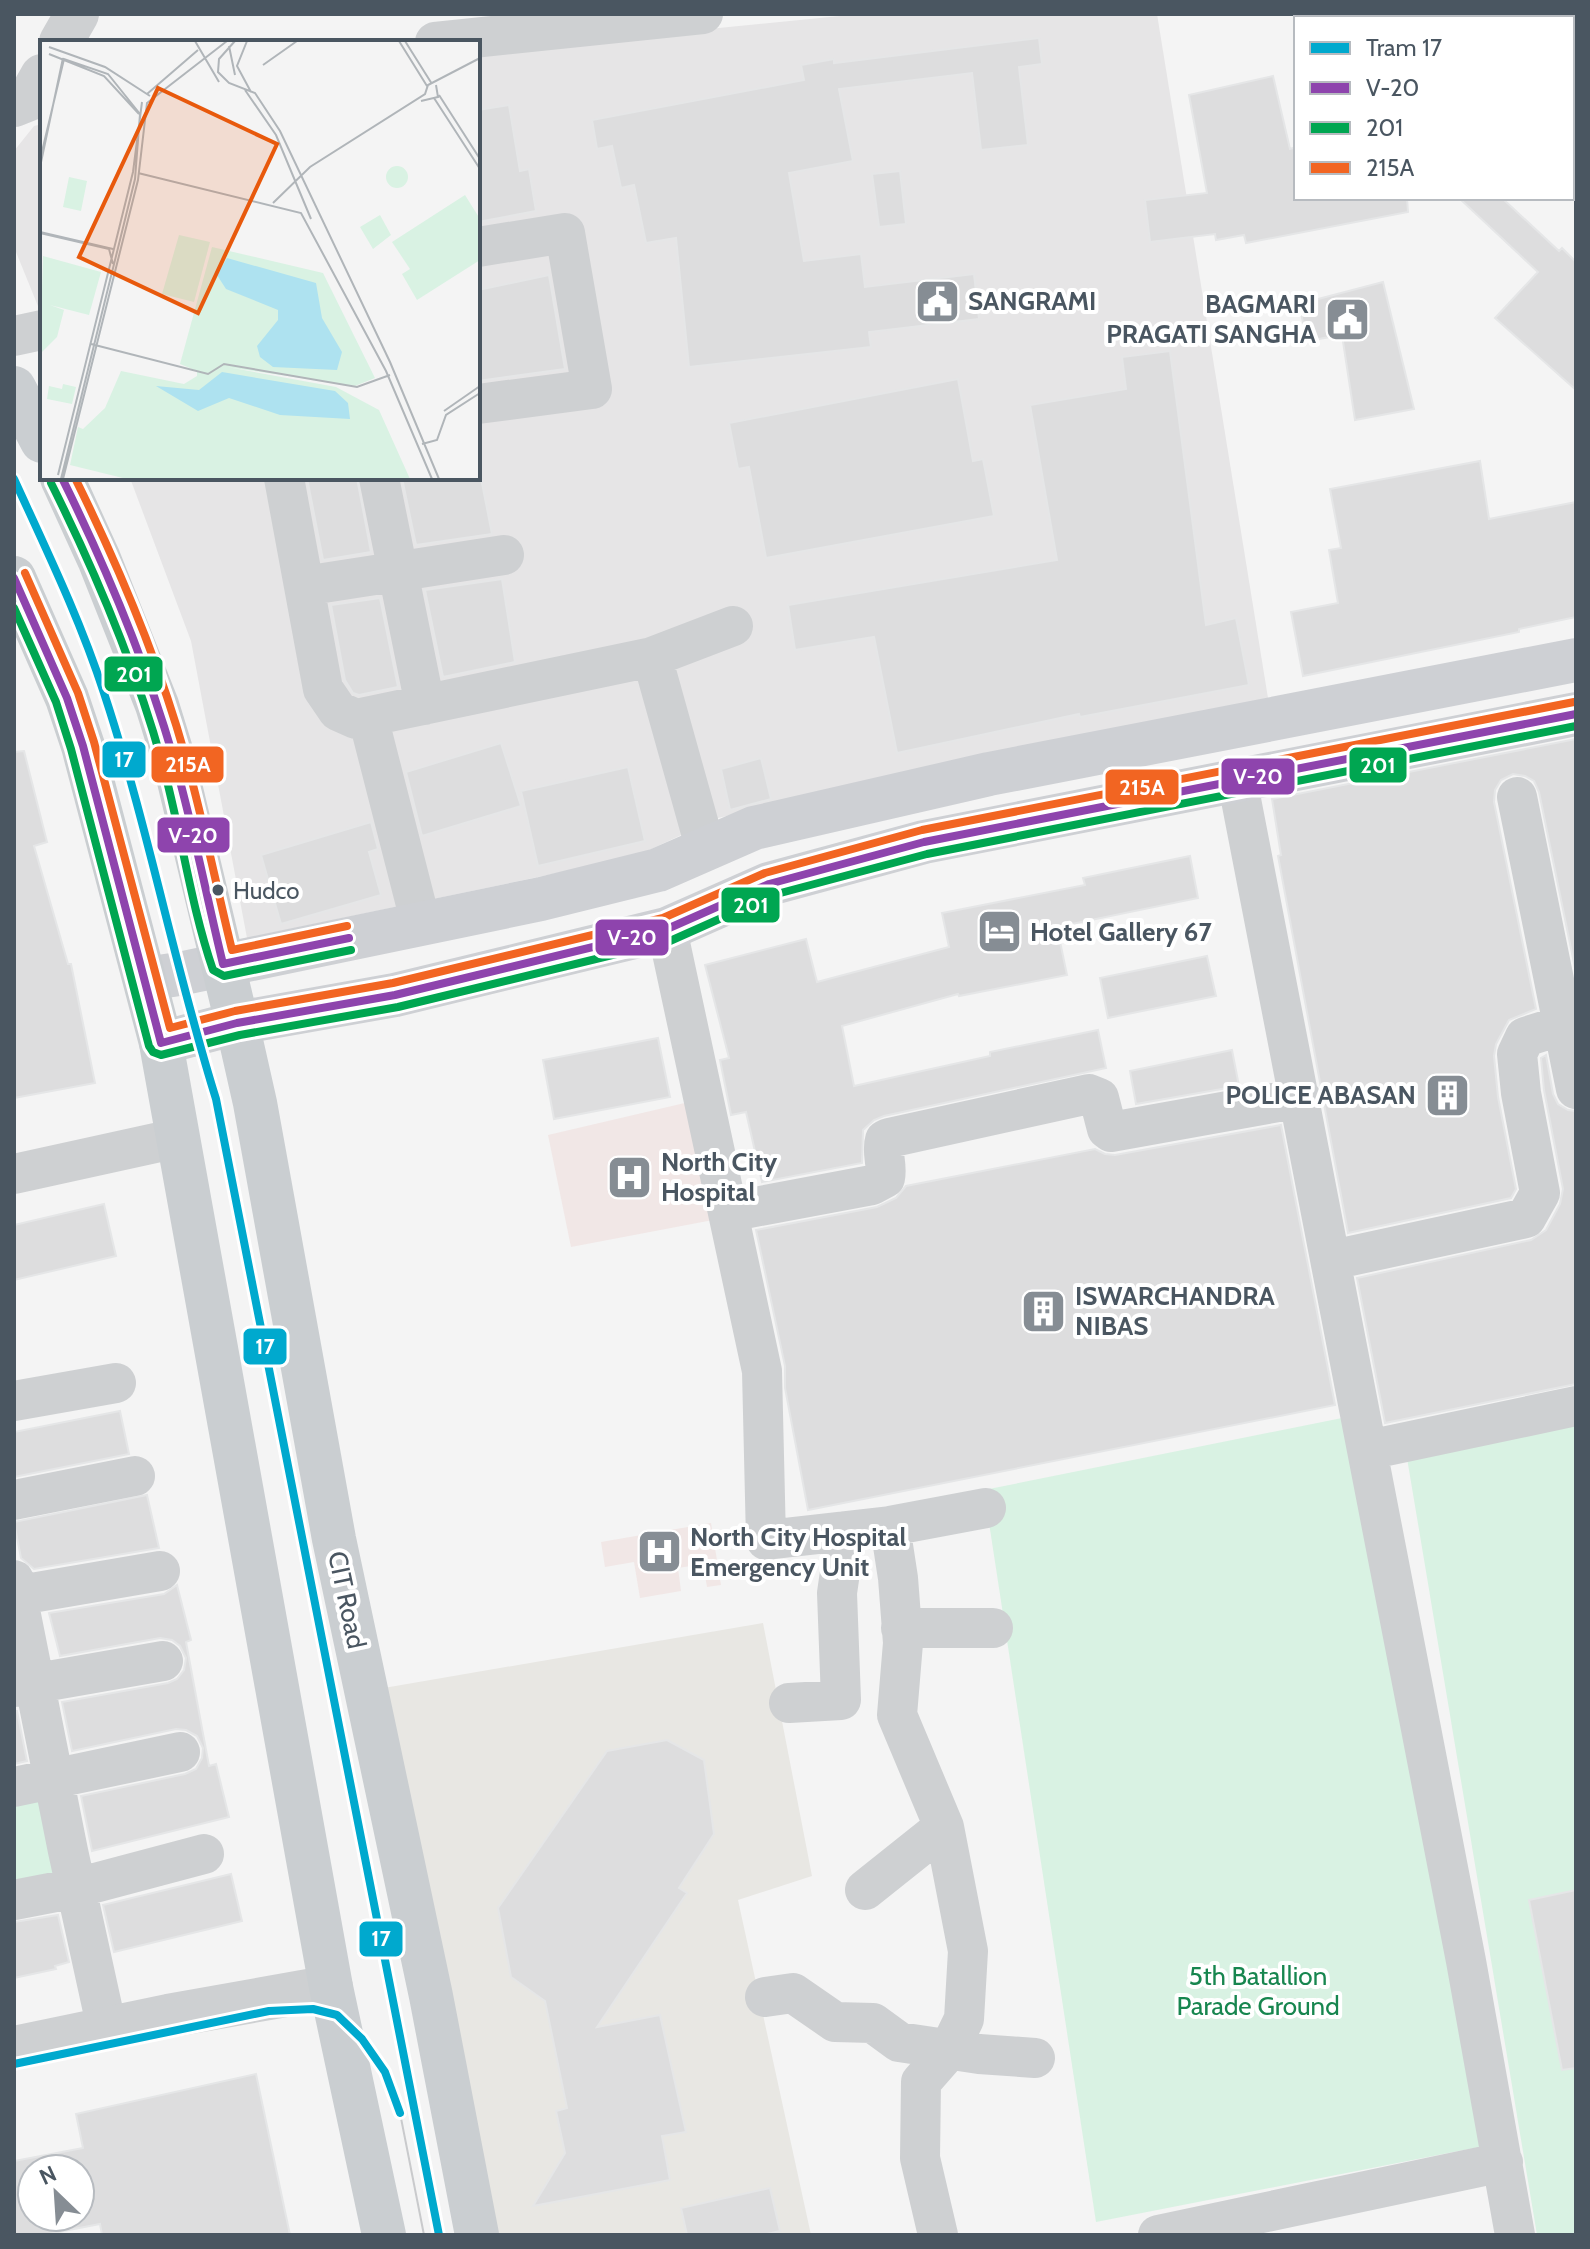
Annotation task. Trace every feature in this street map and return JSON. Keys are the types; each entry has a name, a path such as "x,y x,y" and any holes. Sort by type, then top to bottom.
{"main road":[{"path":"14,388 40,437"},
{"name":"CIT Road","path":"63,480 99,559 157,705 174,760 237,1023 255,1103 334,1539 431,1996 477,2235"},
{"path":"14,578 50,655 75,722 100,804 161,1043 331,1987 384,2235"},
{"path":"145,979 541,899 643,874 754,828 989,774 1576,660"},
{"path":"161,1043 237,1023 395,995 667,929 769,884 924,842 1576,714"}],"street":[{"path":"62,40 77,14"},
{"path":"454,40 703,14"},
{"path":"480,247 565,233 592,389 480,404"},
{"path":"14,336 40,330"},
{"path":"284,480 323,689 338,711 356,719 652,657 733,626"},
{"path":"379,480 425,705"},
{"path":"304,586 504,555"},
{"path":"652,657 706,850"},
{"path":"368,717 421,924"},
{"path":"1237,779 1332,1260 1515,2235"},
{"path":"1517,797 1570,1022 1576,1089"},
{"path":"667,929 762,1371 766,1540 890,1526 986,1508"},
{"path":"1332,1260 1526,1218 1540,1193 1521,1093 1517,1054 1525,1037 1570,1022"},
{"path":"728,1212 872,1185 885,1178 887,1169 883,1147 889,1138 1089,1094 1099,1098 1107,1129 1111,1132 1301,1098"},
{"path":"14,1174 178,1138"},
{"path":"14,1401 116,1383"},
{"path":"1368,1450 1576,1406"},
{"path":"14,1500 135,1476"},
{"path":"890,1526 903,1643 897,1715 944,1827 968,1951 964,2019 949,2050 921,2082 920,2158 938,2235"},
{"path":"789,1703 841,1700 837,1593 846,1531"},
{"path":"107,2029 54,1780 24,1685 15,1590 160,1571"},
{"path":"901,1628 993,1628"},
{"path":"24,1685 163,1661"},
{"path":"14,1787 180,1752"},
{"path":"865,1890 944,1827"},
{"path":"14,1900 76,1888 204,1854"},
{"path":"14,2048 331,1987"},
{"path":"765,1997 793,1993 835,2022 873,2023 899,2042 1035,2058"},
{"path":"1158,2235 1503,2162"}],"shaded area":[{"path":"860,14 1157,14 1268,698 927,769 718,818 634,857 247,938 191,641 131,480 480,480 480,57 598,40"},
{"path":"40,124 40,311 14,247 14,151 34,126"},
{"name":"North City Hospital","path":"689,1102 713,1220 571,1247 548,1135"},
{"name":"North City Hospital Emergency Unit","path":"711,1523 721,1585 707,1587 703,1564 678,1568 681,1591 640,1598 634,1562 605,1567 601,1542"},
{"path":"763,1623 812,1876 738,1900 811,2235 497,2235 378,1689"}],"green space":[{"name":"5th Batallion Parade Ground","path":"1352,1416 1484,2146 1096,2222 984,1490"},
{"path":"1576,1423 1576,2235 1537,2235 1407,1458"},
{"path":"47,1789 65,1876 14,1886 14,1796"}],"building":[{"path":"1039,38 1042,64 1019,67 1028,145 981,150 972,73 839,89 853,161 789,173 804,261 861,254 865,287 974,274 979,319 869,332 871,347 689,367 676,238 646,243 634,185 621,188 612,146 597,149 592,120 804,80 801,65"},
{"path":"1273,76 1290,149 1294,148 1294,200 1407,200 1408,212 1246,243 1244,235 1216,240 1215,234 1150,242 1145,200 1207,193 1189,95"},
{"path":"509,105 520,171 529,169 536,211 480,222 480,110"},
{"path":"900,171 906,224 879,227 872,174"},
{"path":"1461,200 1504,200 1559,251 1562,248 1576,262 1576,390 1495,318 1538,272"},
{"path":"549,275 565,369 480,381 480,290"},
{"path":"1383,282 1414,409 1355,420 1342,335 1307,341 1299,304"},
{"path":"1170,351 1206,625 1236,618 1249,685 1080,717 1079,714 897,753 874,637 795,650 788,605 1057,560 1030,405 1126,389 1122,357"},
{"path":"958,379 973,461 983,459 994,516 766,558 749,467 738,469 729,423"},
{"path":"1480,461 1489,519 1576,502 1576,617 1519,629 1519,632 1303,676 1291,612 1338,603 1329,550 1341,548 1330,489"},
{"path":"481,478 492,534 416,545 402,480"},
{"path":"307,480 357,480 371,552 323,560"},
{"path":"502,579 515,662 443,677 425,590"},
{"path":"380,598 398,687 359,695 353,693 345,680 331,605"},
{"path":"1576,739 1576,973 1539,792 1534,781 1513,774 1501,780 1495,790 1494,802 1536,1009 1509,1020 1496,1044 1494,1056 1498,1097 1516,1189 1511,1198 1348,1233 1278,856 1281,855 1272,799"},
{"path":"501,743 521,806 422,836 406,772"},
{"path":"24,751 47,842 34,846 68,964 71,964 95,1083 14,1098 14,752"},
{"path":"761,758 771,799 730,810 721,769"},
{"path":"628,767 645,841 538,866 521,791"},
{"path":"371,822 378,849 369,852 381,895 281,924 261,855"},
{"path":"1190,856 1198,898 1057,927 1067,975 958,994 842,1026 854,1086 990,1056 990,1052 1098,1030 1106,1068 884,1116 863,1130 862,1163 762,1182 746,1112 731,1115 720,1060 729,1058 705,965 806,939 817,982 949,947 942,913 1085,885 1083,878"},
{"path":"1207,956 1216,996 1108,1018 1100,978"},
{"path":"658,1038 670,1097 554,1119 543,1060"},
{"path":"1232,1050 1239,1086 1136,1104 1130,1071"},
{"path":"1546,1055 1553,1094 1558,1104 1576,1111 1576,1384 1385,1423 1357,1278 1531,1240 1546,1230 1560,1204 1563,1189 1544,1090 1541,1058"},
{"name":"ISWARCHANDRA NIBAS","path":"1281,1125 1335,1405 808,1510 785,1388 785,1366 756,1230 877,1207 896,1198 906,1186 1095,1149 1115,1155"},
{"path":"104,1204 116,1256 14,1280 14,1225"},
{"path":"120,1411 129,1454 14,1477 14,1432"},
{"path":"147,1495 159,1548 34,1569 21,1558 14,1522"},
{"path":"177,1585 191,1640 186,1642 209,1766 216,1764 229,1817 92,1851 81,1796 185,1774 196,1769 203,1748 197,1736 176,1729 72,1751 62,1702 168,1683 177,1679 184,1670 186,1658 180,1646 172,1640 160,1638 60,1656 49,1613 164,1594"},
{"path":"14,1711 17,1711 27,1761 14,1764"},
{"path":"667,1740 704,1760 714,1834 679,1888 687,1893 597,2027 660,2015 686,2132 662,2136 670,2180 533,2206 565,2153 556,2111 567,2108 545,2001 511,1977 498,1908 607,1751"},
{"path":"231,1874 242,1921 114,1952 103,1905"},
{"path":"1576,1890 1576,2068 1562,2070 1529,1900"},
{"path":"58,1915 69,1962 55,1966 56,1969 14,1978 14,1922"},
{"path":"256,2074 290,2235 102,2235 100,2224 96,2225 96,2153 56,2153 83,2148 76,2114"},
{"path":"14,2161 16,2233 53,2233 14,2235"},
{"path":"770,2188 780,2231 763,2235 687,2235 681,2208"}],"tram line":[{"name":"17","path":"14,479 95,665 120,743 216,1099 439,2235"},
{"name":"17","path":"14,2064 269,2011 313,2009 337,2015 362,2039 385,2072 400,2113"},
{"path":"400,2113 424,2235"}],"transit line":[{"name":"V-20","path":"63,480 124,614 162,720 187,807 223,964 349,938"},
{"name":"215A","path":"76,480 122,579 163,684 192,779 232,950 347,926"},
{"name":"201","path":"51,483 99,585 140,690 162,762 198,919 213,970 224,976 351,950"},
{"name":"215A","path":"25,573 78,693 94,742 170,1028 235,1011 393,983 663,918 765,873 922,830 1574,702"},
{"name":"V-20","path":"14,578 67,698 83,746 161,1043 237,1023 395,995 667,929 769,884 924,842 1576,714"},
{"name":"201","path":"14,608 56,702 149,1046 161,1055 240,1035 398,1007 670,941 773,895 927,854 1576,726"}],"place":[{"name":"SANGRAMI","path":"937,301"},
{"name":"BAGMARI PRAGATI SANGHA","path":"1347,319"},
{"name":"Hudco","path":"218,890"},
{"name":"Hotel Gallery 67","path":"999,932"},
{"name":"POLICE ABASAN","path":"1447,1095"},
{"name":"North City Hospital","path":"630,1177"},
{"name":"ISWARCHANDRA NIBAS","path":"1044,1311"},
{"name":"North City Hospital Emergency Unit","path":"659,1552"}]}
